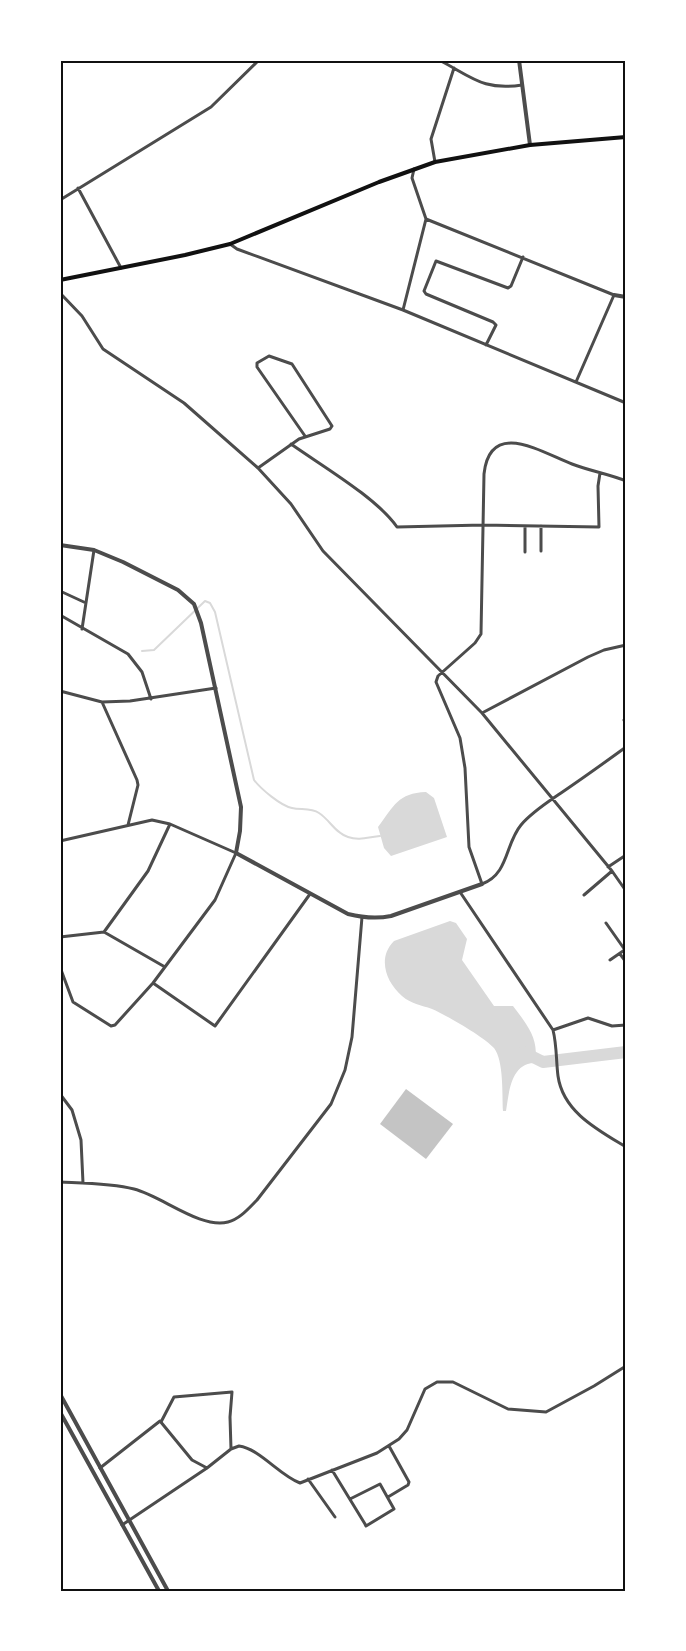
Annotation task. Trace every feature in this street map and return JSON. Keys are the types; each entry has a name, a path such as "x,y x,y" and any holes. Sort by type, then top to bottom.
{"main road":[{"path":"60,280 230,244 414,167 530,145 626,136"}],"street":[{"path":"60,200 211,107 258,60 287,60"},
{"path":"439,60 488,86 503,88 522,85"},
{"path":"519,60 530,145"},
{"path":"435,162 431,139 454,68"},
{"path":"402,310 426,219 412,178 414,167"},
{"path":"78,188 121,268"},
{"path":"426,219 614,295 626,297"},
{"path":"230,244 237,249 402,310 626,403"},
{"path":"486,346 496,325 493,322 426,294 424,291 436,261 508,288 512,286 523,257"},
{"path":"60,293 81,316 104,349 184,403 258,468 291,504 323,551 482,713 626,891"},
{"path":"576,382 614,295"},
{"path":"258,468 305,436 330,429 332,426 292,364 269,356 257,363 257,367 305,436"},
{"path":"482,884 469,847 465,768 460,738 436,682 441,673 475,643 481,634 486,461 493,449 500,445 518,442 626,481"},
{"path":"291,444 375,504 389,515 397,527 483,525 599,527 600,473"},
{"path":"525,526 525,552"},
{"path":"541,526 541,551"},
{"path":"60,545 94,550 123,562 178,590 194,604 201,623 241,807 236,853 215,900 165,967 115,1025 111,1026 73,1002 60,967"},
{"path":"82,629 94,550"},
{"path":"60,591 86,603"},
{"path":"60,615 128,654 142,672 151,699"},
{"path":"482,713 604,650 626,645"},
{"path":"60,691 102,702 151,699 216,688"},
{"path":"102,702 137,780 138,785 128,825"},
{"path":"60,841 152,820 170,824 236,853 348,914 378,919 494,879 504,865 513,839 521,825 551,800 626,747"},
{"path":"104,932 148,871 170,824"},
{"path":"608,867 626,855"},
{"path":"584,895 612,872"},
{"path":"460,892 553,1030 561,1088 572,1109 626,1147"},
{"path":"153,982 215,1026 310,894"},
{"path":"60,1182 132,1188 157,1196 192,1216 212,1222 228,1222 245,1213 331,1104 345,1070 352,1037 362,917"},
{"path":"606,923 625,949 610,960"},
{"path":"60,937 104,932 165,967"},
{"path":"620,953 626,962"},
{"path":"553,1030 588,1018 612,1026 626,1025"},
{"path":"60,1094 72,1110 81,1140 83,1183"},
{"path":"122,1526 231,1449 239,1446 244,1446 300,1483 389,1446 403,1435 425,1389 437,1382 453,1382 508,1409 546,1412 626,1366"},
{"path":"100,1468 161,1422 174,1397 232,1392 231,1449"},
{"path":"60,1394 168,1591"},
{"path":"60,1412 159,1591"},
{"path":"161,1422 192,1460 207,1468"},
{"path":"387,1497 408,1485 409,1482 389,1446"},
{"path":"332,1470 366,1526 392,1511 393,1507 380,1484 350,1499"},
{"path":"308,1479 335,1517"}],"shaded area":[{"path":"426,792 434,798 447,837 391,856 384,848 378,827 403,798"},
{"path":"450,921 456,923 467,939 462,960 494,1006 513,1006 534,1040 536,1055 534,1063 520,1068 512,1080 506,1111 503,1111 501,1069 494,1048 474,1032 446,1016 405,999 388,977 386,955 394,941"}],"building":[{"path":"406,1089 453,1124 426,1159 380,1124"}],"waterway":[{"path":"142,651 154,650 205,601 210,603 215,612 254,780 282,804 292,808 316,811 343,835 356,839 380,836"},
{"path":"523,1052 543,1062 626,1052"}]}
